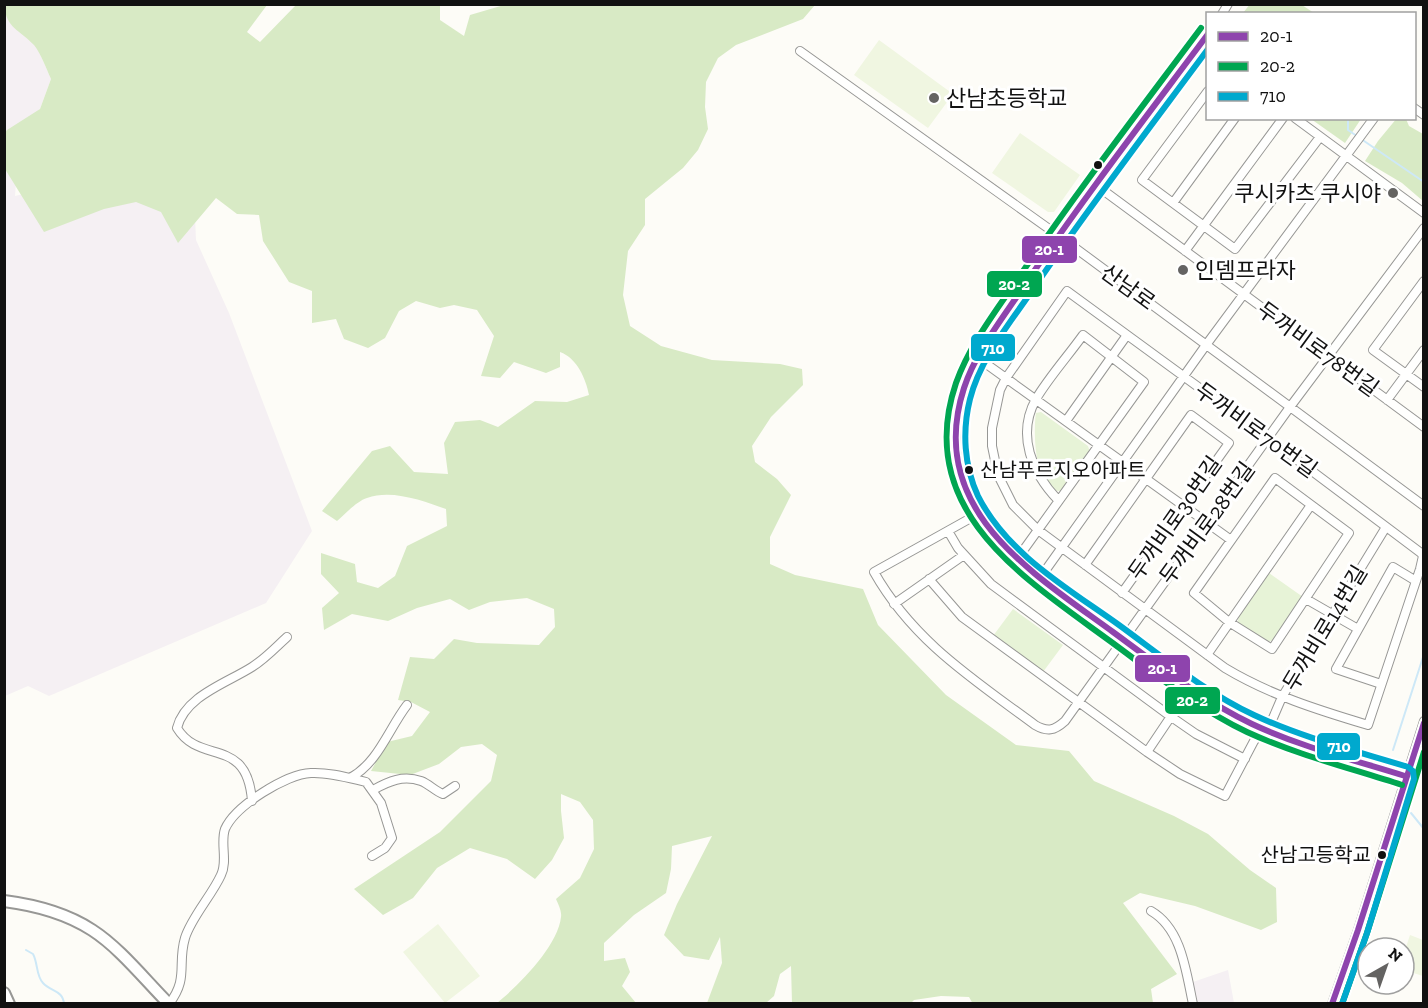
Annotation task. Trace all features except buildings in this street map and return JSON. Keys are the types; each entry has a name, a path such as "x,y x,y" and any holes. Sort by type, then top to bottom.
{"street":[{"path":"1206,36 1059,236 978,358 961,396 956,423 957,454 961,474 978,514 1004,548 1040,578 1190,688 1235,715 1264,729 1405,776"},
{"path":"1197,47 1206,53"},
{"name":"산남로","path":"800,51 1059,236 1424,506"},
{"path":"1206,94 1142,180 1235,249 1320,137"},
{"path":"1173,203 1234,120"},
{"path":"1185,251 1282,120"},
{"path":"1298,120 1424,213"},
{"path":"1040,578 1243,294 1373,120"},
{"name":"두꺼비로78번길","path":"1096,185 1424,427"},
{"name":"두꺼비로28번길","path":"948,531 874,572 894,604 920,635 941,655 1042,729 1056,729 1065,722 1290,406 1424,228"},
{"path":"1424,281 1373,350 1424,387"},
{"name":"두꺼비로70번길","path":"1006,378 1067,291 1422,553 1416,580 1368,725 1282,697"},
{"path":"1025,548 1144,382 1083,335 1036,400 1028,425 1033,466 1041,481 1058,500"},
{"path":"1066,421 1127,335"},
{"name":"두꺼비로78번길","path":"1387,400 1424,350"},
{"path":"978,358 1231,540"},
{"path":"1006,378 997,401 992,428 994,461 1006,493 1023,516 1061,548 1207,655 1249,682 1282,697"},
{"name":"두꺼비로30번길","path":"1122,593 1229,443 1191,415 1146,479"},
{"path":"1275,478 1311,504 1349,533 1272,649 1229,622 1194,593 1275,478"},
{"path":"1085,565 1146,479"},
{"path":"1207,655 1311,504"},
{"path":"978,514 948,531 963,555 991,584 1196,734 1245,759"},
{"name":"두꺼비로14번길","path":"1147,752 1180,774 1225,796 1254,741 1273,718 1282,697 1386,526"},
{"path":"894,604 963,555"},
{"path":"1382,684 1336,669 1393,567 1416,580"},
{"path":"929,579 962,617 1147,752 1190,688"},
{"path":"1306,599 1358,629"},
{"path":"252,801 251,786 239,762 193,742 177,728 193,703 206,692 253,667 287,637"},
{"path":"351,778 362,772 371,762 407,705"},
{"path":"1332,1004 1358,930 1424,721"},
{"path":"4,901 55,912 91,929 169,1004 182,984 185,940 189,929 223,872 225,831 231,820 252,801 275,785 311,773 366,782 381,803 392,838 384,848 372,856"},
{"path":"373,790 388,781 399,778 422,782 443,794 455,786"},
{"path":"1151,911 1163,919 1179,946 1192,1004"},
{"path":"4,993 9,1004"}],"shaded area":[{"path":"18,4 51,79 40,109 19,139 15,196 55,186 139,179 194,193 196,240 229,313 312,531 266,603 49,696 28,686 5,696 4,5"},
{"path":"1228,970 1234,1003 1195,1003 1190,983"}],"green space":[{"path":"5,4 267,5 247,32 260,42 296,5 440,5 440,20 464,36 470,15 504,5 815,5 803,19 736,45 718,58 706,82 705,107 708,129 698,150 683,168 645,199 645,225 628,251 623,295 630,326 661,346 712,360 780,364 802,369 803,385 771,417 752,446 755,462 777,479 791,495 770,537 770,564 795,575 863,589 878,625 946,695 1016,745 1069,751 1094,781 1174,816 1208,834 1250,870 1276,888 1277,922 1261,930 1195,906 1140,893 1123,903 1177,974 1151,989 1153,1003 973,1004 969,997 941,996 914,1000 911,1003 792,1003 791,966 780,974 774,996 766,1003 707,1003 722,963 720,937 709,960 684,956 664,935 677,904 712,836 672,846 671,869 666,893 634,915 604,943 604,961 625,958 630,972 622,986 636,1003 497,1003 526,976 553,940 561,917 556,899 580,878 594,849 593,820 580,802 561,794 564,838 552,860 535,879 507,859 470,848 437,868 413,898 383,915 354,889 440,832 491,781 497,755 482,744 461,747 439,764 410,775 371,771 387,742 412,736 430,712 411,702 398,700 410,657 434,659 454,639 477,643 539,645 555,627 554,609 527,598 490,602 469,610 450,599 417,608 388,621 352,614 324,630 322,608 339,593 321,574 321,553 355,564 357,582 378,588 395,576 407,546 447,526 446,509 397,495 377,496 363,500 337,521 322,511 372,451 390,446 414,472 448,474 444,443 455,422 480,420 498,427 535,401 567,402 589,395 586,382 576,364 560,352 560,367 546,373 514,362 500,378 481,376 494,336 477,310 454,305 440,308 416,301 399,311 385,338 368,348 344,339 336,319 312,323 312,291 289,282 263,241 259,215 237,214 216,198 178,243 161,212 136,202 104,209 44,232 5,169 4,134 40,109 51,79 34,45 10,23 5,12"},
{"path":"1250,4 1302,5 1312,12 1244,12"},
{"path":"879,40 953,94 928,128 854,75"},
{"path":"1312,120 1360,120 1345,143"},
{"path":"1395,120 1406,120 1409,126 1423,134 1423,201 1402,183 1365,161"},
{"path":"1020,133 1080,175 1054,212 1048,212 992,173"},
{"path":"1041,412 1088,446 1090,452 1061,491 1052,489 1040,472 1035,446 1035,422 1036,413"},
{"path":"1269,573 1303,597 1276,640 1264,642 1237,626 1239,615"},
{"path":"1013,609 1063,645 1043,672 993,636"},
{"path":"438,924 480,976 445,1003 403,952"},
{"path":"1416,937 1423,940 1423,976 1416,974"}],"waterway":[{"path":"1348,120 1348,130 1424,182"},
{"path":"1393,750 1424,654"},
{"path":"1411,813 1424,829"},
{"path":"26,950 33,954 41,980 61,996 64,1004"}],"transit line":[{"name":"20-2","path":"1201,28 1062,216 975,343 956,383 947,428 950,468 963,504 985,536 1012,565 1044,592 1177,690 1247,732 1304,754 1402,785"},
{"name":"20-1","path":"1206,37 1068,222 975,361 964,388 956,431 959,469 972,503 993,533 1020,560 1050,586 1181,681 1234,715 1289,740 1405,776"},
{"name":"710","path":"1206,52 1117,171 987,357 967,411 965,436 967,461 973,485 990,517 1022,553 1060,584 1218,696 1291,731 1408,767 1413,771 1414,779 1367,933 1342,1004"},
{"name":"20-1","path":"1332,1004 1424,723"},
{"name":"20-2","path":"1342,1004 1367,933 1424,752"}],"place":[{"name":"산남초등학교","path":"934,98"},
{"name":"쿠시카츠 쿠시야","path":"1393,193"},
{"name":"인뎀프라자","path":"1183,270"},
{"name":"산남푸르지오아파트","path":"969,470"},
{"name":"산남고등학교","path":"1382,855"}]}
